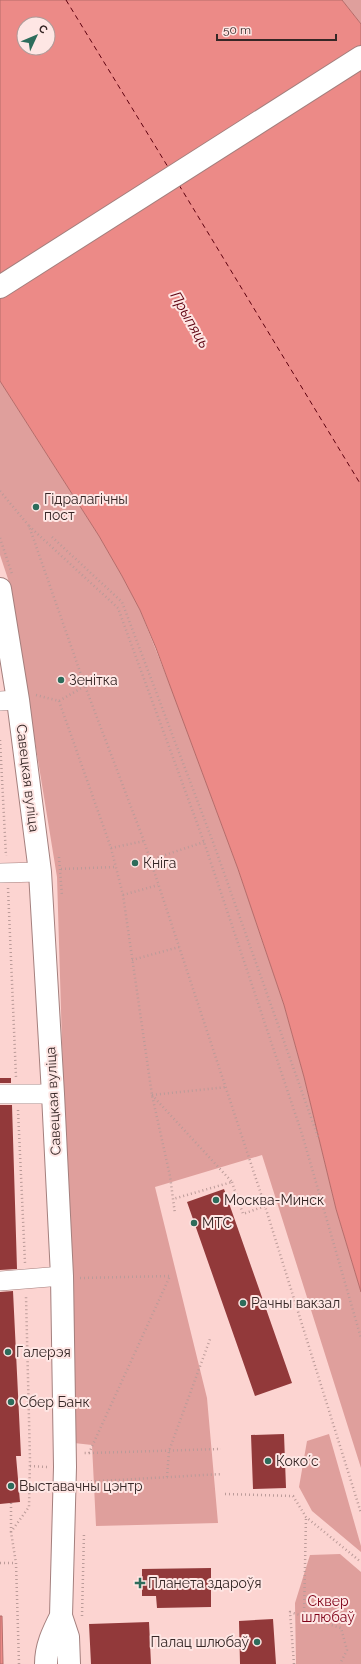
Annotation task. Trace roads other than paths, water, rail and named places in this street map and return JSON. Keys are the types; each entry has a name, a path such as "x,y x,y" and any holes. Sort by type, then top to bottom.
{"main road":[{"path":"0,287 361,57"},
{"name":"Савецкая вуліца","path":"0,589 17,699 50,870 53,1094 70,1277 61,1616 68,1636 69,1664"},
{"name":"Савецкая вуліца","path":"46,1664 46,1656 51,1635 61,1616"}],"lane":[{"path":"4,873 50,870"},
{"path":"8,1093 53,1094"},
{"path":"0,1281 70,1277"}],"water":[{"name":"Прыпяць","path":"0,0 342,0 361,24 361,1292 336,1209 304,1077 284,1005 238,869 156,648 140,610 99,536 0,381"},
{"path":"0,1616 2,1616 3,1664 0,1664"}],"place":[{"name":"Гідралагічны пост","path":"36,507"},
{"name":"Зенітка","path":"61,680"},
{"name":"Кніга","path":"135,863"},
{"name":"Москва-Минск","path":"216,1200"},
{"name":"МТС","path":"194,1223"},
{"name":"Рачны вакзал","path":"243,1303"},
{"name":"Галерэя","path":"8,1352"},
{"name":"Сбер Банк","path":"11,1402"},
{"name":"Кокоʼс","path":"268,1461"},
{"name":"Выставачны цэнтр","path":"11,1486"},
{"name":"Планета здароўя","path":"140,1583"},
{"name":"Палац шлюбаў","path":"257,1642"}],"park label":[{"name":"Сквер шлюбаў","path":"328,1610"}]}
